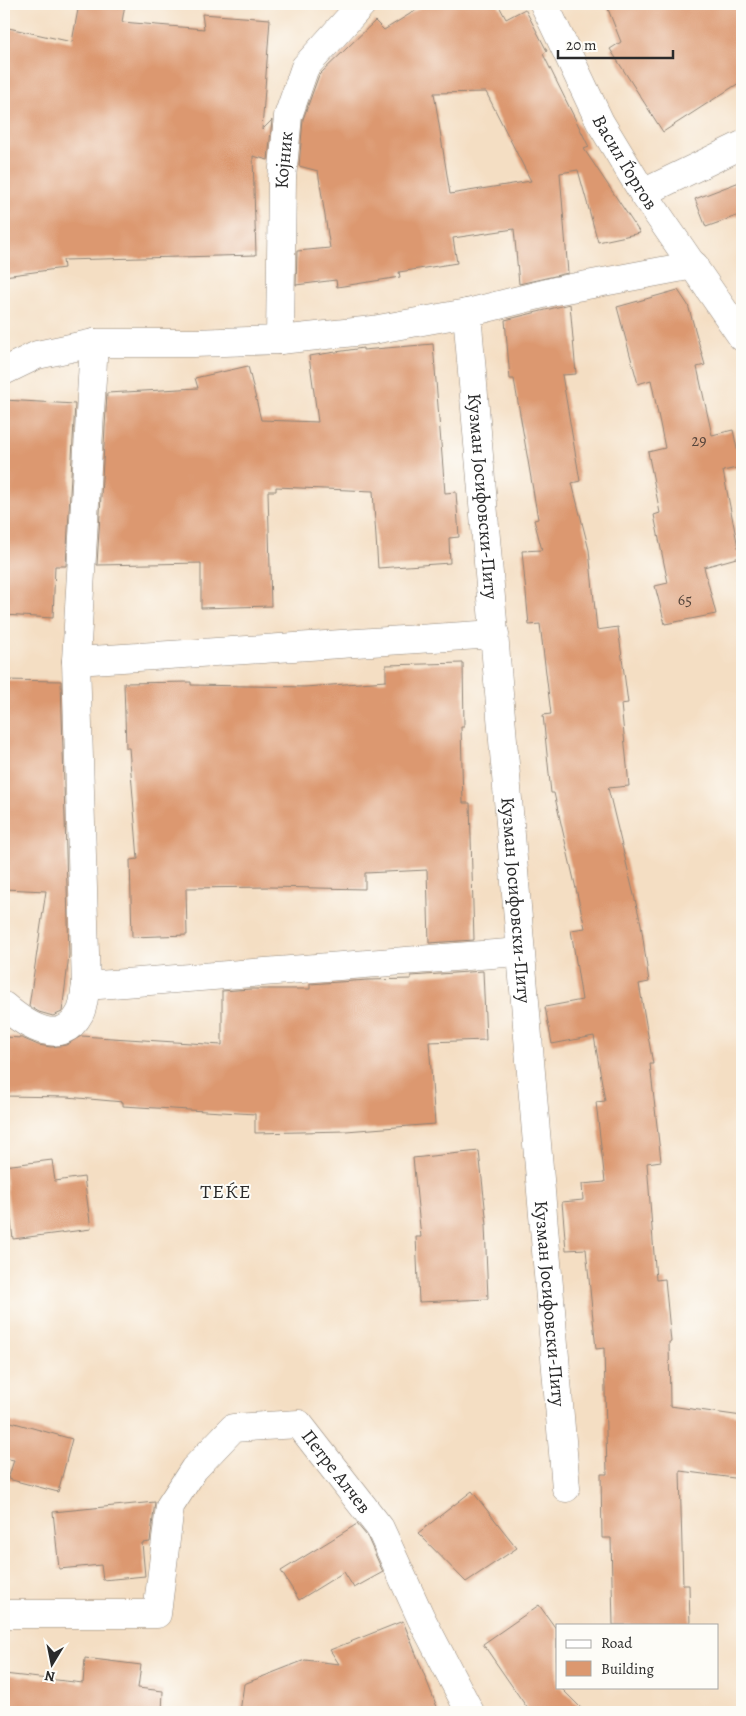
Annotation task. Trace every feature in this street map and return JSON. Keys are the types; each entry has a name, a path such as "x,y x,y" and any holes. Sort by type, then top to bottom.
{"street":[{"name":"Којник","path":"280,340 282,178 288,116 305,67 362,4"},
{"name":"Васил Ѓоргов","path":"544,4 600,122 643,194 694,265 733,306 742,337"},
{"path":"643,194 742,145"},
{"path":"4,371 37,355 94,343 194,343 280,340 373,330 467,313 555,291 694,265"},
{"name":"Кузман Јосифовски-Питу","path":"467,313 495,634 541,1219 566,1488"},
{"path":"4,1006 18,1018 36,1028 51,1032 64,1030 82,1012 86,986 76,662 94,343"},
{"path":"76,662 495,634"},
{"path":"86,986 520,952"},
{"name":"Петре Алчев","path":"4,1614 157,1614 170,1506 194,1469 233,1428 299,1424 380,1528 421,1618 470,1712"}],"building":[{"path":"79,4 125,4 122,22 204,29 202,14 270,19 262,130 272,120 268,160 253,156 256,255 63,260 64,268 4,276 4,27 72,42"},
{"path":"426,4 498,4 506,19 525,9 547,51 543,54 589,147 584,149 640,233 598,242 578,170 560,173 568,273 519,284 514,229 453,238 457,263 399,272 400,277 337,287 336,280 296,285 297,251 330,248 318,171 299,166 303,119 319,75 375,21 384,30","holes":["486,92 531,181 450,194 434,93"]},
{"path":"606,4 742,4 742,81 663,132 610,49 621,42"},
{"path":"742,181 742,214 706,227 695,199"},
{"path":"678,290 688,305 705,365 697,367 712,435 733,430 741,467 723,471 740,557 704,567 716,614 665,624 655,586 668,583 654,515 660,513 648,452 665,448 651,380 638,384 617,307"},
{"path":"570,304 576,374 562,375 580,481 572,483 589,550 597,630 618,627 628,703 621,704 629,786 608,788 641,924 649,982 639,984 653,1064 650,1064 661,1161 647,1163 656,1280 665,1279 671,1342 669,1342 670,1406 742,1416 742,1479 680,1471 683,1585 689,1585 690,1624 613,1624 611,1538 602,1538 601,1474 607,1474 604,1348 596,1349 586,1249 566,1250 562,1202 583,1200 582,1184 605,1182 596,1102 605,1101 594,1036 552,1044 545,1007 582,1000 571,930 585,928 554,793 551,793 543,715 551,714 540,624 529,625 522,551 542,550 534,520 538,519 514,379 510,379 505,320"},
{"path":"433,344 445,493 456,492 459,537 449,538 450,563 378,568 373,491 276,487 276,491 268,491 271,606 201,608 201,563 97,565 107,393 198,388 195,378 248,366 261,420 318,422 309,356 363,348 363,350"},
{"path":"4,400 75,404 66,566 55,566 53,618 4,615"},
{"path":"463,663 464,727 461,727 463,803 470,803 474,940 429,943 427,870 365,873 365,889 186,888 187,935 132,937 130,860 138,859 129,748 126,748 124,683 191,682 191,685 305,687 386,681 386,665"},
{"path":"4,680 61,681 69,955 62,1012 53,1016 39,1012 29,1006 46,891 4,889"},
{"path":"483,971 486,1040 429,1042 435,1124 346,1131 255,1133 255,1114 123,1106 123,1102 67,1097 4,1096 4,1037 22,1038 38,1045 51,1047 66,1045 81,1036 222,1045 222,991 310,989 310,984 411,979 411,976"},
{"path":"479,1151 487,1225 485,1225 488,1299 419,1302 416,1237 421,1237 413,1158"},
{"path":"52,1160 55,1181 84,1177 91,1229 13,1239 4,1166"},
{"path":"4,1420 72,1439 58,1492 8,1479 14,1460 4,1458"},
{"path":"472,1491 517,1548 466,1582 418,1533"},
{"path":"155,1502 150,1542 142,1543 145,1576 103,1580 101,1565 59,1569 53,1512"},
{"path":"357,1524 367,1536 383,1572 354,1588 344,1572 299,1600 281,1571"},
{"path":"539,1605 556,1629 556,1688 561,1688 585,1712 530,1712 483,1644"},
{"path":"403,1621 439,1712 240,1712 244,1684 305,1660 339,1664 330,1650"},
{"path":"85,1658 141,1665 138,1688 163,1691 162,1712 30,1712 4,1709 4,1674 83,1683"}],"district":[{"name":"ТЕЌЕ","path":"226,1191"}]}
